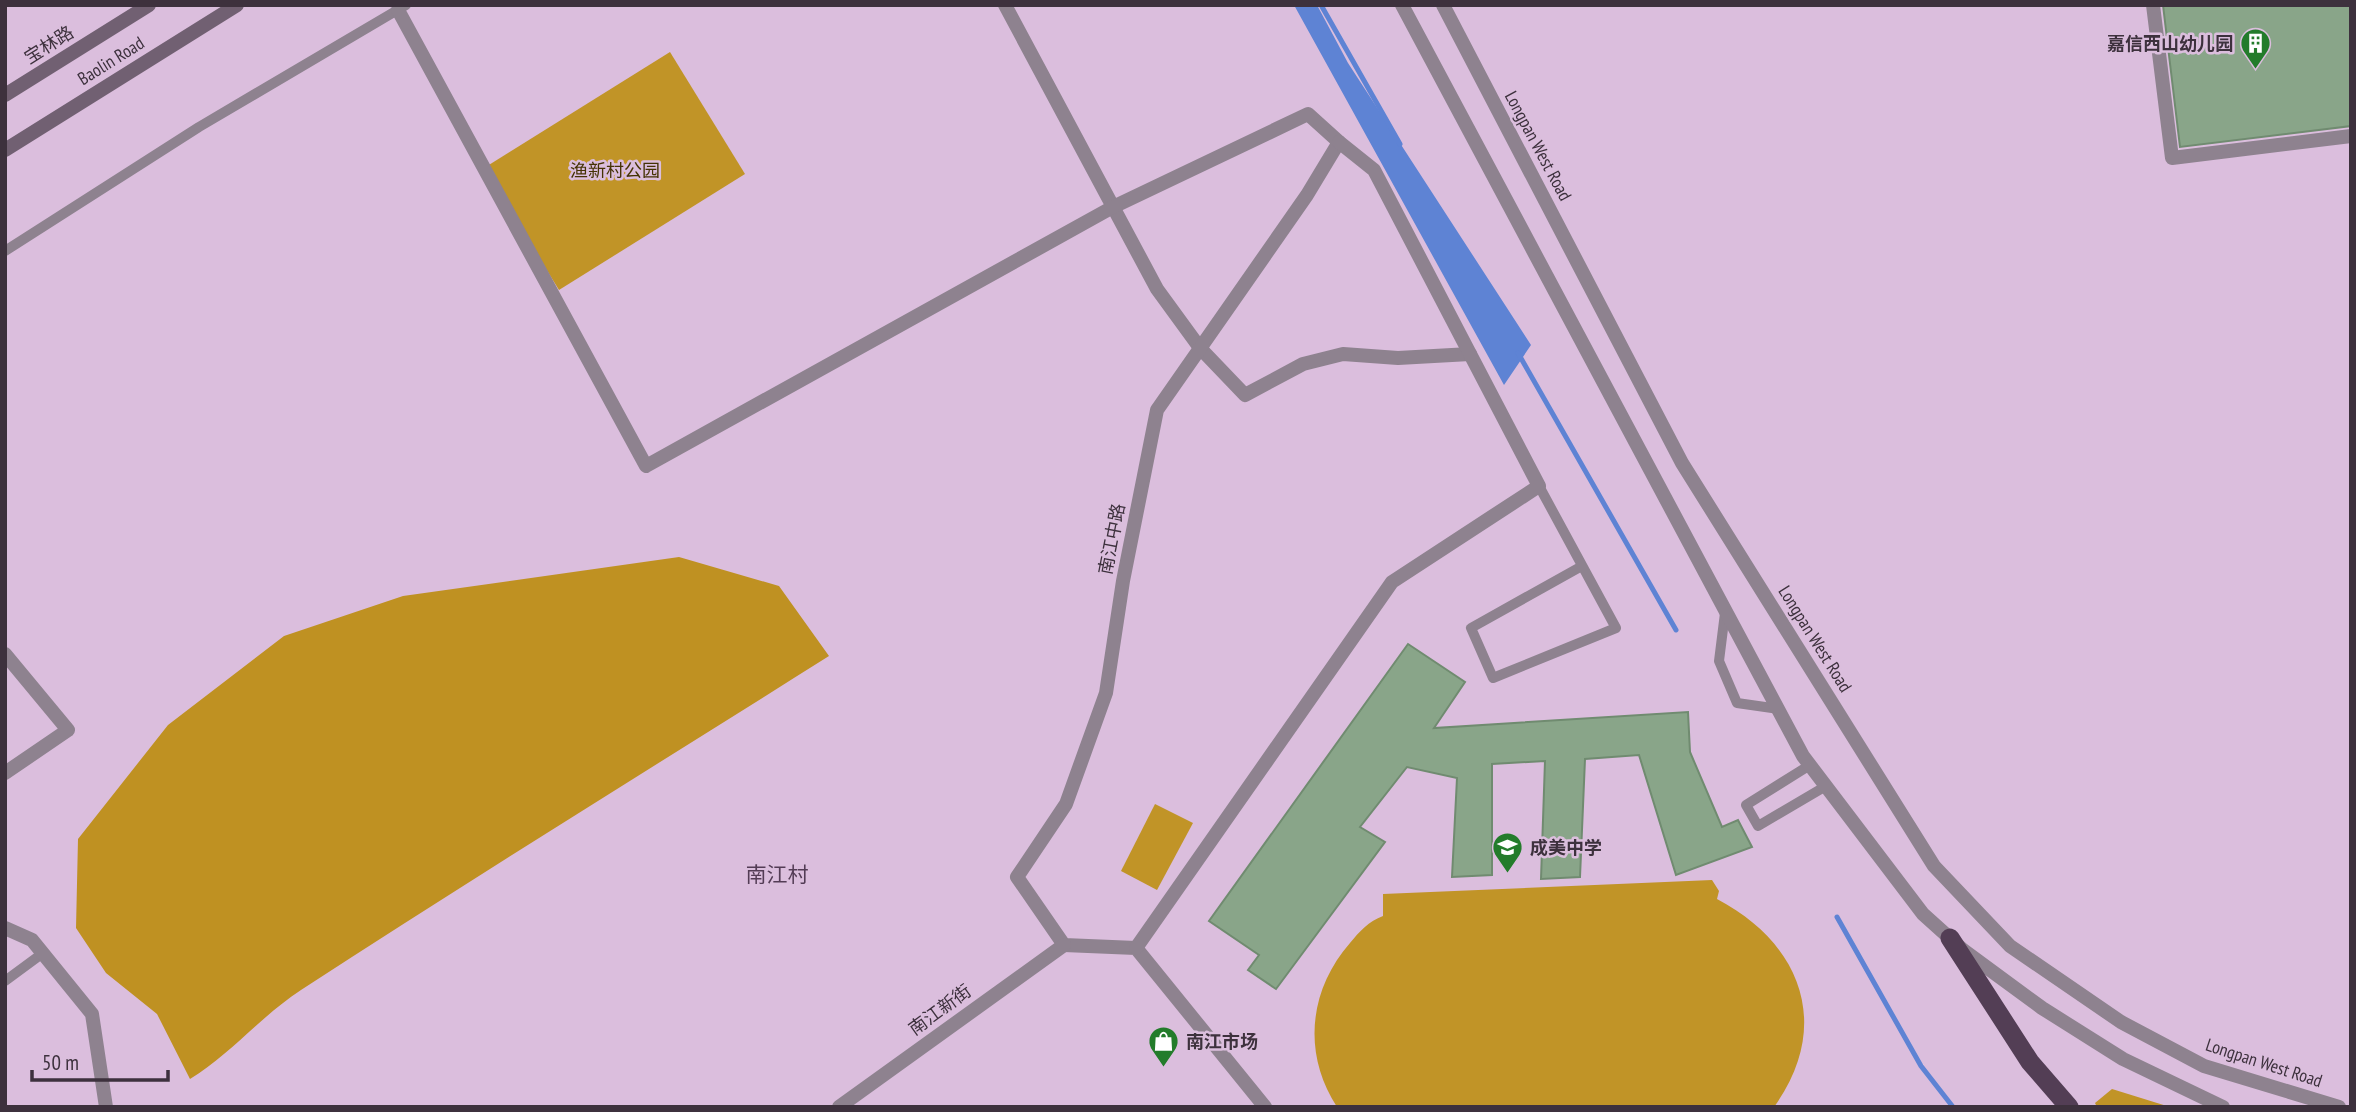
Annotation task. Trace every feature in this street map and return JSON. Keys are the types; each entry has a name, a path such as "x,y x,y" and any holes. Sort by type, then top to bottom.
{"highway":[{"path":"1950,938 2030,1062 2069,1107"}],"main road":[{"name":"宝林路","path":"5,95 149,5"},
{"name":"Baolin Road","path":"5,150 237,5"}],"street":[{"path":"1005,5 1157,289 1200,348 1245,395 1303,364 1343,354 1398,358 1470,354"},
{"path":"1402,5 1810,765 1923,914 1950,938 2042,1008 2123,1059 2222,1107"},
{"name":"Longpan West Road","path":"1443,5 1682,463 1934,866 2010,946 2122,1022 2204,1066 2339,1107"},
{"path":"2153,5 2172,158 2351,136"},
{"path":"402,8 646,466 1112,207 1308,114 1374,170 1539,486 1392,583 1136,948"},
{"name":"南江中路","path":"1064,945 1017,877 1066,804 1106,693 1123,581 1157,411 1307,195 1339,142"},
{"path":"5,654 68,730 5,773"},
{"path":"5,928 32,940 92,1014 105,1107"},
{"path":"1064,945 1136,948 1265,1107"},
{"name":"南江新街","path":"839,1107 1064,945"}],"lane":[{"path":"5,251 199,127 402,8"},
{"path":"1539,486 1616,628 1493,678 1471,628 1582,566"},
{"path":"1725,607 1719,661 1737,703 1779,709"},
{"path":"1810,765 1746,805 1758,826 1826,786"},
{"path":"5,981 43,954"}],"green space":[{"name":"渔新村公园","path":"670,52 745,174 559,290 484,168"},
{"path":"1155,804 1193,823 1157,890 1121,871"},
{"path":"1712,880 1719,891 1717,899 1746,917 1770,939 1788,963 1799,989 1804,1017 1802,1046 1792,1076 1774,1107 1337,1107 1318,1065 1315,1022 1319,1001 1336,961 1361,931 1383,916 1383,894"},
{"path":"2112,1089 2170,1107 2097,1107 2095,1103"}],"shaded area":[{"path":"679,557 779,586 829,656 301,990 190,1079 157,1014 106,973 76,928 78,839 168,725 284,636 403,596"}],"water":[{"path":"1294,5 1317,5 1348,63 1531,345 1504,385"}],"building":[{"name":"嘉信西山幼儿园","path":"2163,5 2351,5 2351,126 2180,147"},
{"path":"1408,644 1465,682 1434,728 1688,712 1690,752 1722,827 1738,820 1752,847 1676,875 1639,755 1585,759 1580,877 1541,879 1545,761 1492,764 1492,875 1452,877 1457,778 1407,767 1360,827 1385,842 1276,989 1248,970 1259,955 1209,921"}],"waterway":[{"path":"1321,5 1400,144"},
{"path":"1518,353 1676,630"},
{"path":"1837,917 1921,1066 1953,1107"}],"place":[{"name":"嘉信西山幼儿园","path":"2256,71"},
{"name":"成美中学","path":"1507,875"},
{"name":"南江市场","path":"1163,1069"}],"district":[{"name":"南江村","path":"777,875"}]}
